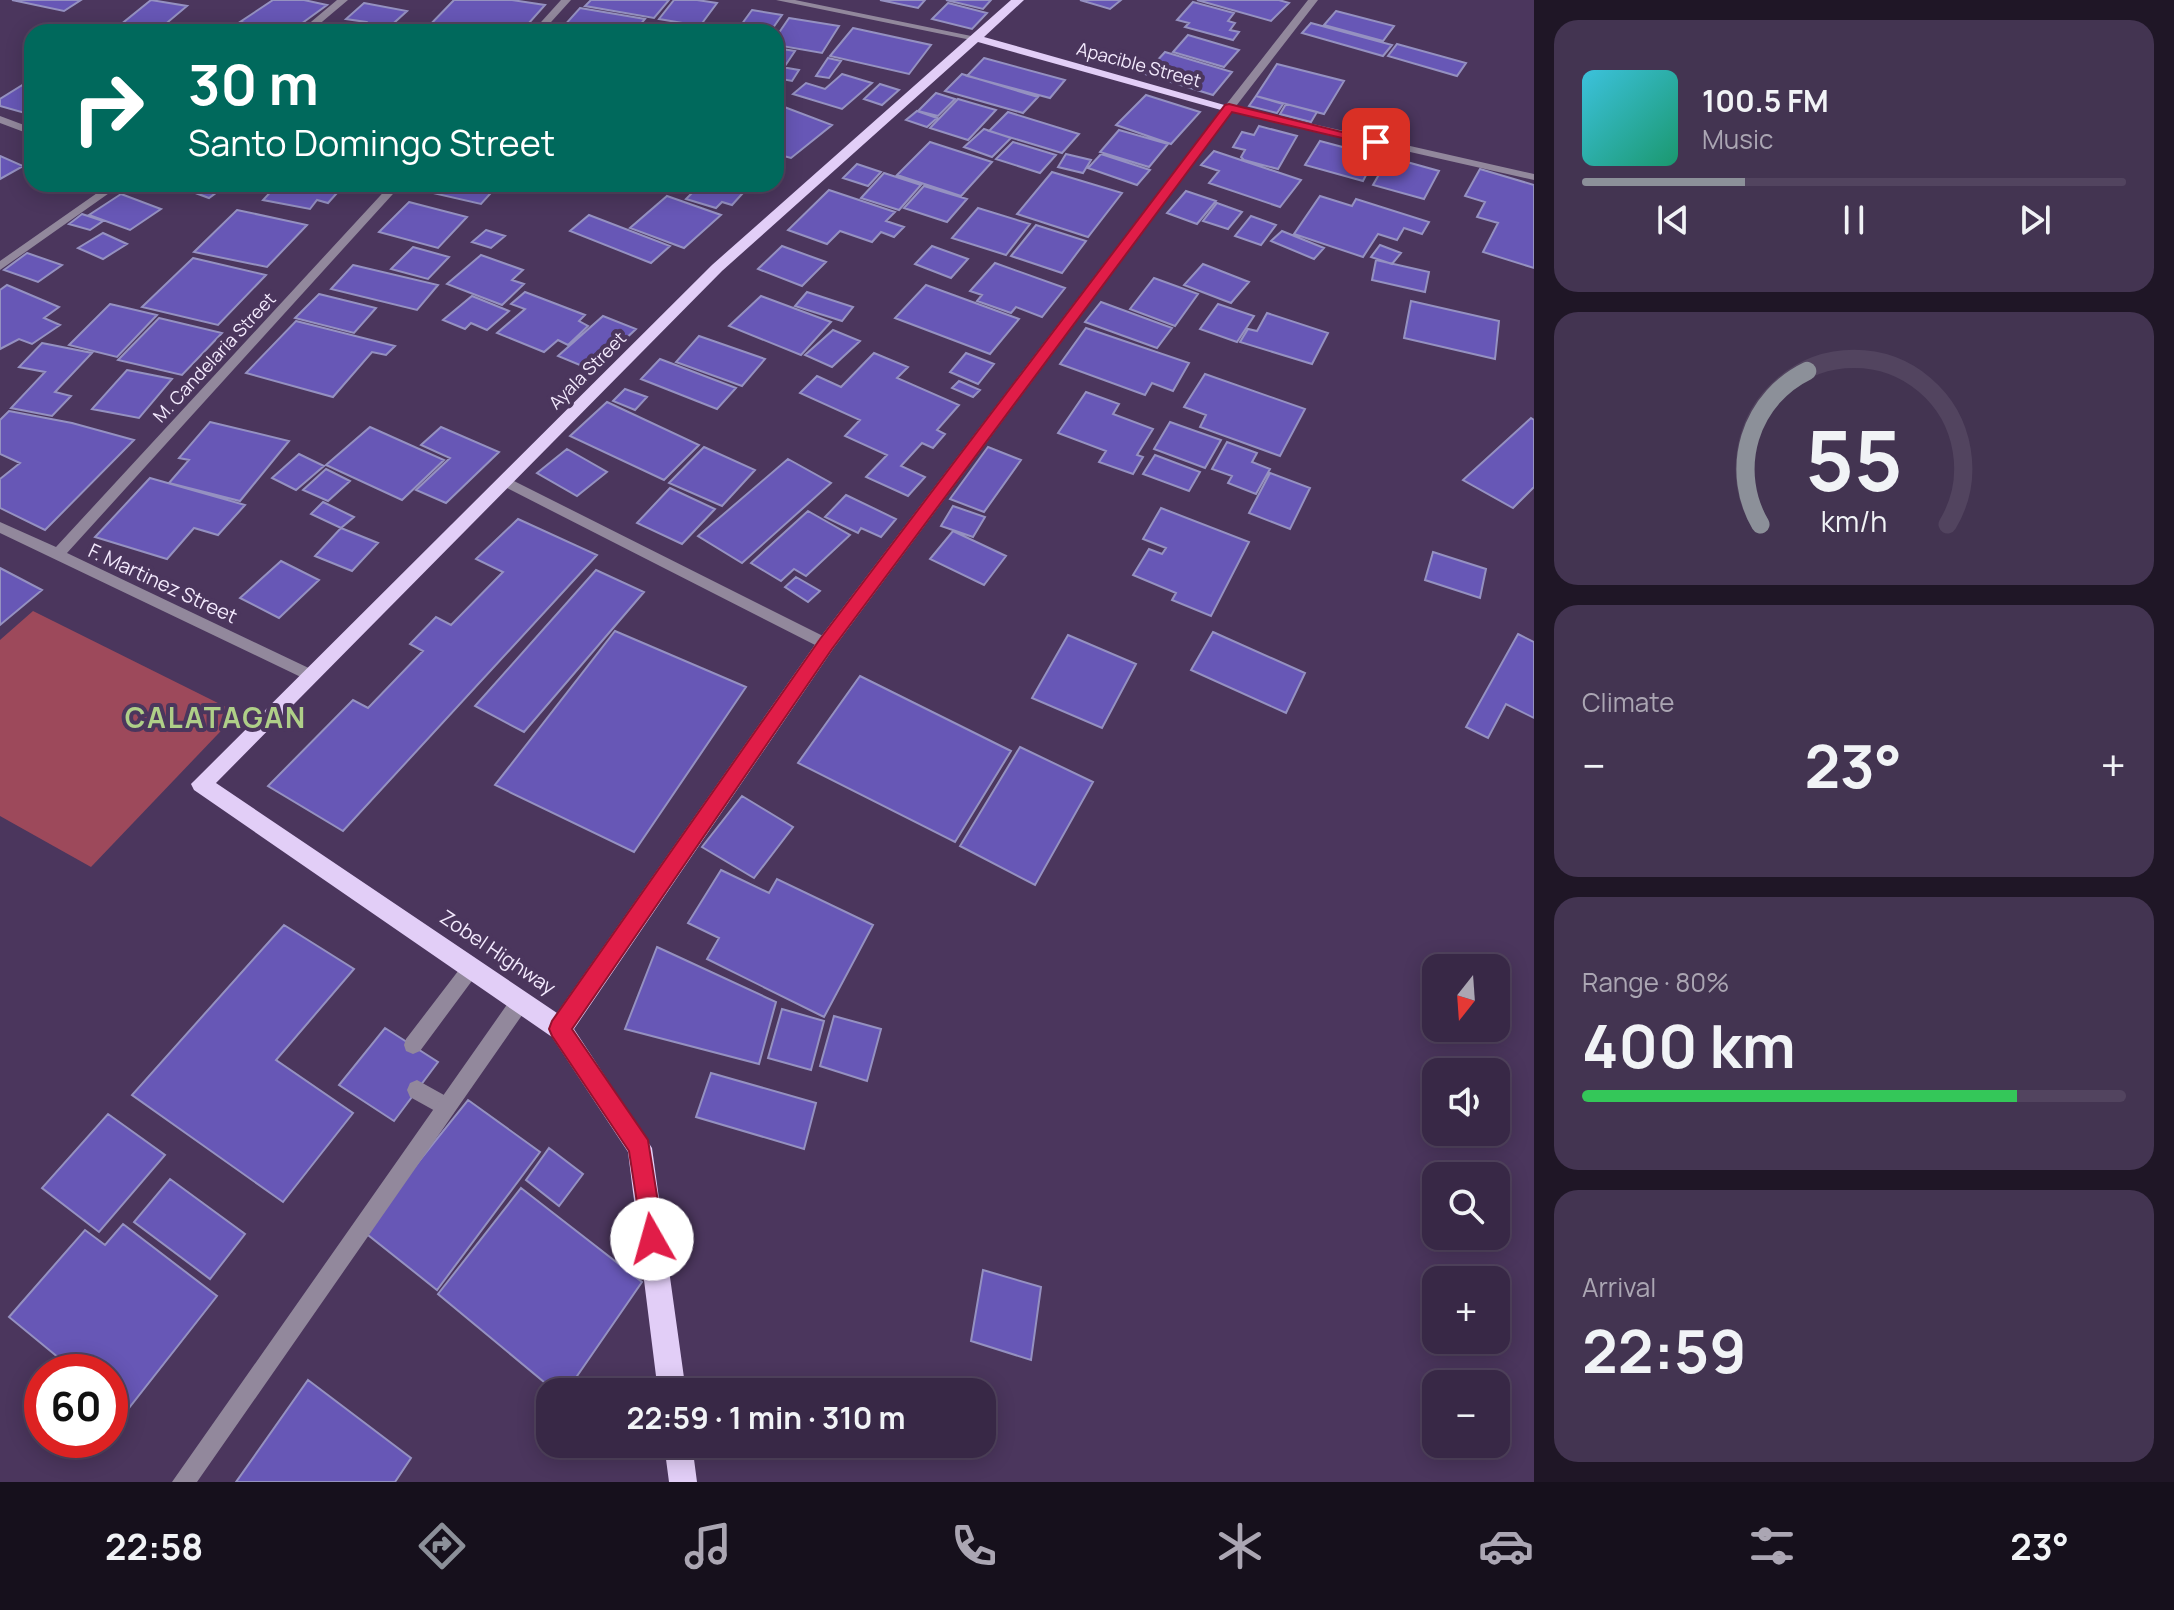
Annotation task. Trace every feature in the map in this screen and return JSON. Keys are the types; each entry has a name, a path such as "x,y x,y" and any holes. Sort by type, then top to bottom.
{"main road":[{"name":"Ayala Street","path":"201,784 717,268 1018,0"},
{"name":"Apacible Street","path":"976,38 1229,108"},
{"path":"560,1029 826,644 1229,108"},
{"name":"Zobel Highway","path":"201,784 560,1029 640,1148 670,1378"},
{"path":"680,1458 683,1482"}],"street":[{"path":"314,24 343,0"},
{"path":"544,24 566,0"},
{"name":"Apacible Street","path":"781,0 976,38"},
{"path":"1229,108 1313,0"},
{"name":"Apacible Street","path":"1229,108 1534,177"},
{"path":"0,119 24,129"},
{"path":"0,266 106,192"},
{"name":"M. Candelaria Street","path":"57,555 390,192"},
{"path":"504,481 826,644"},
{"name":"F. Martinez Street","path":"0,527 310,675"},
{"path":"413,1045 471,968"},
{"path":"183,1482 520,1002"},
{"path":"417,1090 446,1107"}],"shaded area":[{"path":"33,611 238,713 91,867 0,816 0,640"}],"building":[{"path":"12,0 81,0 64,11"},
{"path":"151,0 187,6 166,24 121,24"},
{"path":"273,0 304,0 327,5 301,24 240,22"},
{"path":"454,0 512,0 545,5 528,24 431,24"},
{"path":"591,0 669,0 654,18 585,6"},
{"path":"674,0 717,3 701,24 659,19"},
{"path":"880,0 925,0 918,8"},
{"path":"946,0 991,0 983,9"},
{"path":"1080,0 1121,0 1110,9"},
{"path":"1197,0 1279,0 1289,3 1271,21"},
{"path":"1193,2 1234,13 1228,21 1235,23 1230,30 1239,32 1233,40 1185,27 1189,23 1177,20"},
{"path":"364,3 407,11 393,24 364,24 366,22 346,19"},
{"path":"948,3 987,13 972,29 932,19"},
{"path":"580,8 645,19 641,24 566,24"},
{"path":"752,10 782,15 776,24 742,24"},
{"path":"1336,11 1394,26 1383,41 1324,25"},
{"path":"789,18 839,26 822,53 784,46 784,25"},
{"path":"1311,23 1392,45 1383,56 1302,33"},
{"path":"853,28 931,45 909,74 830,56"},
{"path":"1188,35 1239,50 1224,67 1173,52"},
{"path":"1397,44 1466,63 1457,76 1388,56"},
{"path":"784,49 795,51 785,66"},
{"path":"1165,52 1232,72 1213,95 1145,74"},
{"path":"828,58 841,61 829,78 816,76"},
{"path":"984,58 1065,80 1050,98 967,76"},
{"path":"1277,64 1344,81 1324,114 1256,96"},
{"path":"784,67 799,70 792,81 784,80"},
{"path":"842,74 872,83 842,109 793,94 806,83 825,89"},
{"path":"962,74 1038,97 1023,113 945,91"},
{"path":"24,84 24,113 0,106 0,99"},
{"path":"880,84 899,90 882,105 864,99"},
{"path":"936,93 955,99 938,116 918,111"},
{"path":"1146,95 1200,112 1171,144 1116,125"},
{"path":"1256,96 1283,104 1277,113 1249,106"},
{"path":"958,99 996,110 968,140 930,128"},
{"path":"1286,104 1317,112 1311,122 1280,114"},
{"path":"784,107 832,125 791,158 784,156"},
{"path":"917,111 937,118 927,127 906,120"},
{"path":"1008,112 1079,134 1062,153 989,131"},
{"path":"1259,126 1297,136 1278,169 1244,160 1241,157 1245,150 1233,147 1242,132 1254,135"},
{"path":"984,129 1011,138 992,157 964,147"},
{"path":"1119,130 1168,144 1149,167 1100,152"},
{"path":"1320,141 1376,156 1363,181 1305,165"},
{"path":"930,142 992,162 961,196 897,175"},
{"path":"1013,142 1056,155 1040,173 996,159"},
{"path":"1214,151 1301,180 1280,207 1209,183 1219,171 1201,165"},
{"path":"1066,154 1091,160 1083,173 1058,167"},
{"path":"1101,154 1150,170 1137,185 1088,168"},
{"path":"0,156 23,166 0,179"},
{"path":"1389,157 1439,171 1424,199 1373,185"},
{"path":"857,164 881,172 868,186 843,178"},
{"path":"1480,169 1534,185 1534,268 1483,252 1498,223 1477,217 1485,202 1465,196"},
{"path":"1052,172 1122,193 1088,237 1017,214"},
{"path":"884,173 921,185 899,210 861,198"},
{"path":"924,186 967,199 947,222 904,208"},
{"path":"829,190 895,212 886,221 904,227 894,237 881,232 872,242 840,231 827,244 788,230"},
{"path":"1186,191 1216,201 1197,224 1167,213"},
{"path":"193,192 217,192 209,198"},
{"path":"270,192 338,192 328,203 317,200 310,209 263,200"},
{"path":"428,192 492,192 481,204"},
{"path":"689,192 744,192 732,205 722,202 716,208 686,199 692,193"},
{"path":"121,194 161,209 130,230 89,215"},
{"path":"667,196 721,215 684,248 630,228"},
{"path":"1320,196 1352,206 1356,199 1429,222 1422,234 1404,228 1397,240 1378,234 1363,257 1294,234"},
{"path":"409,202 467,217 438,248 379,232"},
{"path":"1217,203 1242,212 1228,229 1203,221"},
{"path":"978,208 1030,224 1006,255 952,238"},
{"path":"237,210 307,225 267,267 194,252"},
{"path":"82,214 103,221 90,230 69,224"},
{"path":"589,215 670,246 651,263 570,231"},
{"path":"1251,216 1276,225 1261,245 1235,236"},
{"path":"1036,225 1086,241 1062,273 1011,256"},
{"path":"486,230 505,236 491,248 472,242"},
{"path":"1282,231 1324,248 1314,259 1271,241"},
{"path":"103,233 127,244 103,259 78,248"},
{"path":"1380,245 1401,253 1392,264 1371,257"},
{"path":"782,246 826,262 802,286 758,269"},
{"path":"932,246 968,259 951,278 915,264"},
{"path":"413,247 449,257 428,279 391,269"},
{"path":"27,253 62,265 38,282 4,270"},
{"path":"481,255 523,270 512,280 524,284 502,305 447,284"},
{"path":"193,258 266,275 218,325 142,307"},
{"path":"1376,260 1429,272 1425,292 1372,280"},
{"path":"995,263 1065,288 1042,317 1016,307 1011,313 977,301 982,295 970,291"},
{"path":"1203,264 1249,282 1231,303 1184,285"},
{"path":"353,265 438,285 417,310 331,289"},
{"path":"1154,278 1198,294 1175,326 1130,309"},
{"path":"7,285 59,307 44,318 60,325 32,344 19,339 0,349 0,290"},
{"path":"926,285 1019,319 990,354 895,318"},
{"path":"525,292 585,315 579,321 588,326 568,345 558,340 544,352 497,333 525,309 511,304"},
{"path":"807,292 853,307 842,321 795,306"},
{"path":"319,294 376,308 354,333 295,318"},
{"path":"472,296 509,311 487,330 471,323 465,329 443,320"},
{"path":"761,296 831,322 801,355 729,326"},
{"path":"1411,301 1499,321 1495,359 1404,338"},
{"path":"1101,302 1172,328 1157,348 1085,322"},
{"path":"110,304 157,315 117,357 69,345"},
{"path":"1218,304 1254,316 1237,342 1200,329"},
{"path":"1267,313 1328,333 1312,364 1240,342 1248,329 1257,331"},
{"path":"603,316 636,329 592,370 558,356"},
{"path":"159,318 222,333 182,375 118,360"},
{"path":"296,321 395,346 386,355 372,352 333,397 246,373"},
{"path":"1086,328 1189,363 1173,391 1152,383 1145,395 1060,364"},
{"path":"833,330 860,341 832,367 805,355"},
{"path":"699,336 765,359 742,386 676,362"},
{"path":"42,343 92,353 55,392 71,396 52,416 11,408 45,372 19,367"},
{"path":"874,353 908,367 897,378 959,405 937,430 945,434 933,448 922,443 901,466 925,477 908,496 866,477 887,455 845,436 860,420 800,393 817,376 841,387"},
{"path":"966,353 994,364 978,384 950,372"},
{"path":"660,359 736,388 717,409 641,379"},
{"path":"127,370 172,379 139,418 92,409"},
{"path":"1205,374 1305,409 1280,456 1200,427 1206,415 1184,407"},
{"path":"959,381 980,390 973,397 952,388"},
{"path":"625,389 647,397 635,410 613,401"},
{"path":"1086,392 1119,404 1113,414 1153,429 1137,455 1143,457 1133,474 1099,462 1106,451 1058,433"},
{"path":"607,402 699,445 664,480 570,436"},
{"path":"9,411 72,423 134,440 45,530 0,508 0,479 20,463 0,454 0,420"},
{"path":"1531,418 1534,420 1534,487 1513,508 1463,480"},
{"path":"210,422 289,441 240,501 169,483 189,460 179,458"},
{"path":"1170,422 1221,440 1205,468 1154,449"},
{"path":"370,427 444,460 402,500 326,465"},
{"path":"441,427 499,452 446,503 416,490 450,458 421,445"},
{"path":"1227,442 1257,453 1252,462 1270,469 1256,494 1228,483 1232,476 1212,469"},
{"path":"704,447 755,470 722,506 669,483"},
{"path":"988,447 1021,460 984,512 950,499"},
{"path":"567,449 607,472 577,496 537,473"},
{"path":"299,454 324,466 296,490 272,478"},
{"path":"1155,455 1200,472 1189,491 1143,474"},
{"path":"788,459 831,483 742,563 698,536"},
{"path":"326,469 350,481 328,501 303,490"},
{"path":"1270,473 1310,488 1290,529 1249,513"},
{"path":"150,478 245,505 218,535 194,528 167,559 95,537"},
{"path":"670,488 715,509 682,544 637,523"},
{"path":"846,495 896,519 881,537 861,528 858,533 825,517"},
{"path":"323,502 354,517 341,528 311,514"},
{"path":"953,506 985,517 973,537 941,526"},
{"path":"1161,508 1249,542 1211,616 1172,600 1176,593 1133,575 1149,549 1162,554 1166,548 1143,539"},
{"path":"808,511 850,535 806,576 794,569 781,581 751,563"},
{"path":"518,519 597,555 343,831 268,786 353,700 368,708 423,651 410,644 436,617 451,625 503,572 476,559"},
{"path":"341,528 378,543 352,571 315,556"},
{"path":"953,531 1006,556 984,585 930,559"},
{"path":"1433,552 1486,569 1480,598 1425,580"},
{"path":"281,561 319,580 279,618 240,598"},
{"path":"0,568 42,590 0,625"},
{"path":"596,570 644,592 524,732 475,706"},
{"path":"796,577 820,591 808,602 785,587"},
{"path":"615,631 746,687 634,852 495,785"},
{"path":"1213,632 1305,673 1286,713 1191,670"},
{"path":"1518,634 1534,642 1534,718 1506,704 1488,738 1466,727"},
{"path":"1068,635 1136,664 1102,728 1032,698"},
{"path":"860,676 1011,751 955,842 798,763"},
{"path":"1020,747 1093,782 1035,885 960,846"},
{"path":"742,796 793,827 754,878 702,847"},
{"path":"721,870 769,893 777,879 873,925 824,1017 707,959 719,938 688,923"},
{"path":"284,925 354,969 276,1060 353,1113 283,1202 132,1095"},
{"path":"657,947 776,1002 759,1064 625,1029"},
{"path":"782,1009 824,1021 811,1070 768,1058"},
{"path":"834,1016 881,1029 867,1081 820,1066"},
{"path":"385,1028 438,1062 394,1121 339,1085"},
{"path":"711,1073 816,1103 804,1149 696,1117"},
{"path":"468,1100 540,1152 437,1290 363,1231"},
{"path":"108,1114 165,1155 99,1232 42,1188"},
{"path":"549,1148 583,1174 559,1206 526,1180"},
{"path":"170,1179 245,1234 210,1279 134,1222"},
{"path":"521,1188 642,1282 576,1378 539,1378 438,1294"},
{"path":"123,1224 217,1296 128,1409 128,1354 54,1354 9,1317 85,1230 105,1245"},
{"path":"983,1270 1041,1287 1031,1360 971,1341"},
{"path":"308,1380 411,1458 395,1482 236,1482"}],"district":[{"name":"CALATAGAN","path":"216,717"}],"route":[{"path":"652,1239 640,1148 560,1029 826,644 1229,108 1376,142"}]}
